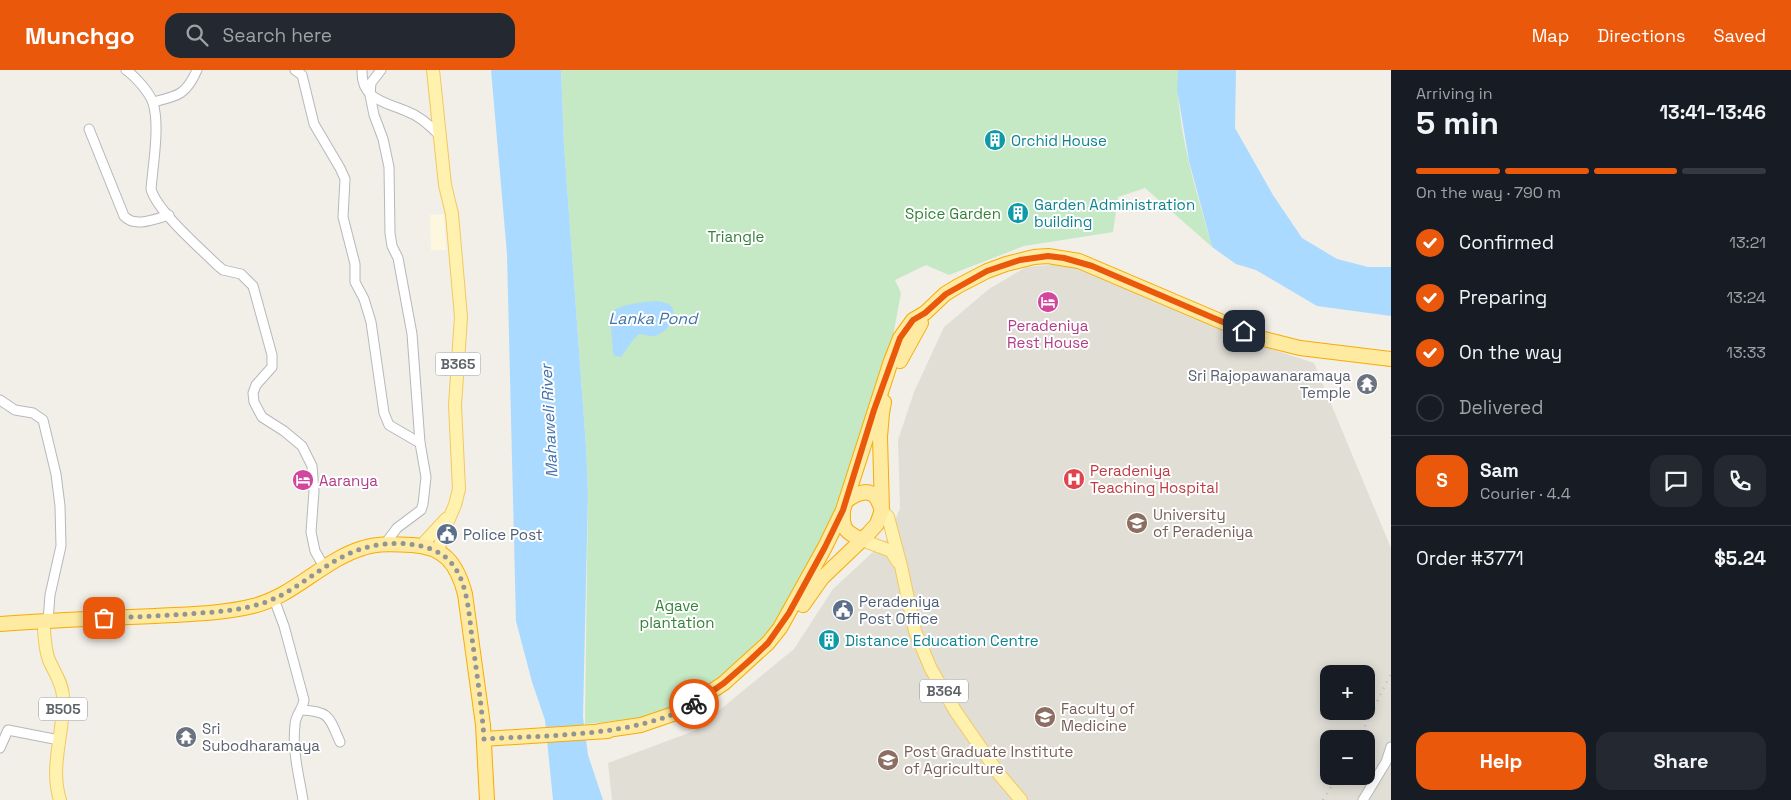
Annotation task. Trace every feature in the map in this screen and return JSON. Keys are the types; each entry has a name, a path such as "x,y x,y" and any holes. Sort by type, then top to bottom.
{"highway":[{"path":"600,731 641,725 682,711 710,694 768,643 789,613 825,547 844,506 874,410 900,338 913,320 925,313 946,294 987,271 1020,260 1048,256 1064,258 1086,263 1260,338 1300,348 1391,360"},
{"path":"484,739 643,730 683,718 715,699 761,661 794,621 818,583 877,524 882,510 880,437 882,413 891,380 925,313"},
{"path":"862,540 847,531 842,524 844,506 861,492 876,496 882,510"},
{"path":"0,624 218,612 254,606 274,599 324,567 356,550 386,544 421,546 438,551 453,564 463,588 469,617 484,739 487,800"}],"main road":[{"name":"B365","path":"434,70 448,205 452,214"},
{"name":"B365","path":"438,551 459,489 455,404 461,317 452,214 453,193 442,70"},
{"name":"B364","path":"882,510 888,517 915,631 931,669 956,712 999,774 1021,800"},
{"name":"B365","path":"421,546 451,513"},
{"path":"862,540 891,551 901,566"},
{"name":"B505","path":"45,621 48,655 62,690 63,707 56,774 56,787 60,800"}],"street":[{"path":"126,70 133,75 153,102 156,123 151,189 153,195 168,216 216,264 224,270 241,274 253,286 272,355 272,367 256,385 253,392 254,402 262,417 284,431 302,446 312,466 314,491 311,532 315,551 324,567"},
{"path":"153,102 185,92 197,70"},
{"path":"295,70 302,75 314,124 340,168 344,179 343,217 355,264 355,282 364,299 371,322 384,413 389,426 420,443"},
{"path":"362,70 364,87 370,95 388,106 407,111 420,118 441,138"},
{"path":"381,70 371,83 370,95 389,167 390,233 392,246 398,258 412,334 420,443 426,477 421,510 397,528 386,544"},
{"path":"89,128 124,216 134,222 168,216"},
{"path":"0,400 15,410 34,413 43,420 56,474 60,506 61,546 45,621"},
{"path":"274,599 284,626 304,700 304,705 296,715 294,725 295,749 303,800"},
{"path":"300,710 318,710 324,713 332,724 340,742"},
{"path":"0,748 4,728 59,740"},
{"path":"1363,800 1386,762 1391,747"}],"shaded area":[{"path":"444,214 446,250 431,250 430,215"},
{"name":"University of Peradeniya","path":"1072,263 1244,340 1314,363 1391,548 1391,800 612,800 608,763 694,731 794,649 833,589 888,538 900,508 898,440 914,392 944,327 989,289 1026,267"}],"green space":[{"name":"Triangle","path":"561,70 1178,70 1178,91 1183,136 1212,247 1145,188 1118,197 1113,232 1024,246 949,275 926,265 895,280 901,293 893,336 879,374 839,506 833,521 771,629 724,675 682,703 639,718 585,724 588,493 564,145"}],"water":[{"name":"Mahaweli River","path":"491,70 561,70 564,145 588,493 583,717 588,755 603,800 553,800 545,720 532,682 516,621 507,254"},
{"path":"1178,70 1236,70 1235,128 1273,195 1302,238 1337,259 1368,267 1391,267 1391,316 1317,306 1256,270 1236,264 1212,247 1189,161 1177,89"},
{"name":"Lanka Pond","path":"656,301 671,306 674,315 670,325 658,335 639,334 621,357 615,356 613,353 610,314 624,306"}],"railway":[{"path":"1363,730 1391,673"},
{"path":"1323,800 1332,785"}],"way so far":[{"path":"104,618 237,610 264,603 282,595 356,550 386,544 421,546 434,549 443,554 453,564 462,581 480,695 484,739 600,731 641,725 670,716 694,704"}],"place":[{"name":"Orchid House","path":"995,140"},
{"name":"Garden Administration building","path":"1018,213"},
{"name":"Peradeniya Rest House","path":"1048,302"},
{"name":"Sri Rajopawanaramaya Temple","path":"1367,384"},
{"name":"Peradeniya Teaching Hospital","path":"1074,479"},
{"name":"Aaranya","path":"303,480"},
{"name":"University of Peradeniya","path":"1137,523"},
{"name":"Police Post","path":"447,534"},
{"name":"Peradeniya Post Office","path":"843,610"},
{"name":"Distance Education Centre","path":"829,640"},
{"name":"Faculty of Medicine","path":"1045,717"},
{"name":"Sri Subodharamaya","path":"186,737"},
{"name":"Post Graduate Institute of Agriculture","path":"888,760"}],"route":[{"path":"694,704 710,694 748,662 768,643 780,628 825,547 843,510 874,410 900,338 913,320 925,313 946,294 987,271 1020,260 1048,256 1079,261 1244,331"}],"park label":[{"name":"Spice Garden","path":"953,213"},
{"name":"Agave plantation","path":"677,614"}]}
